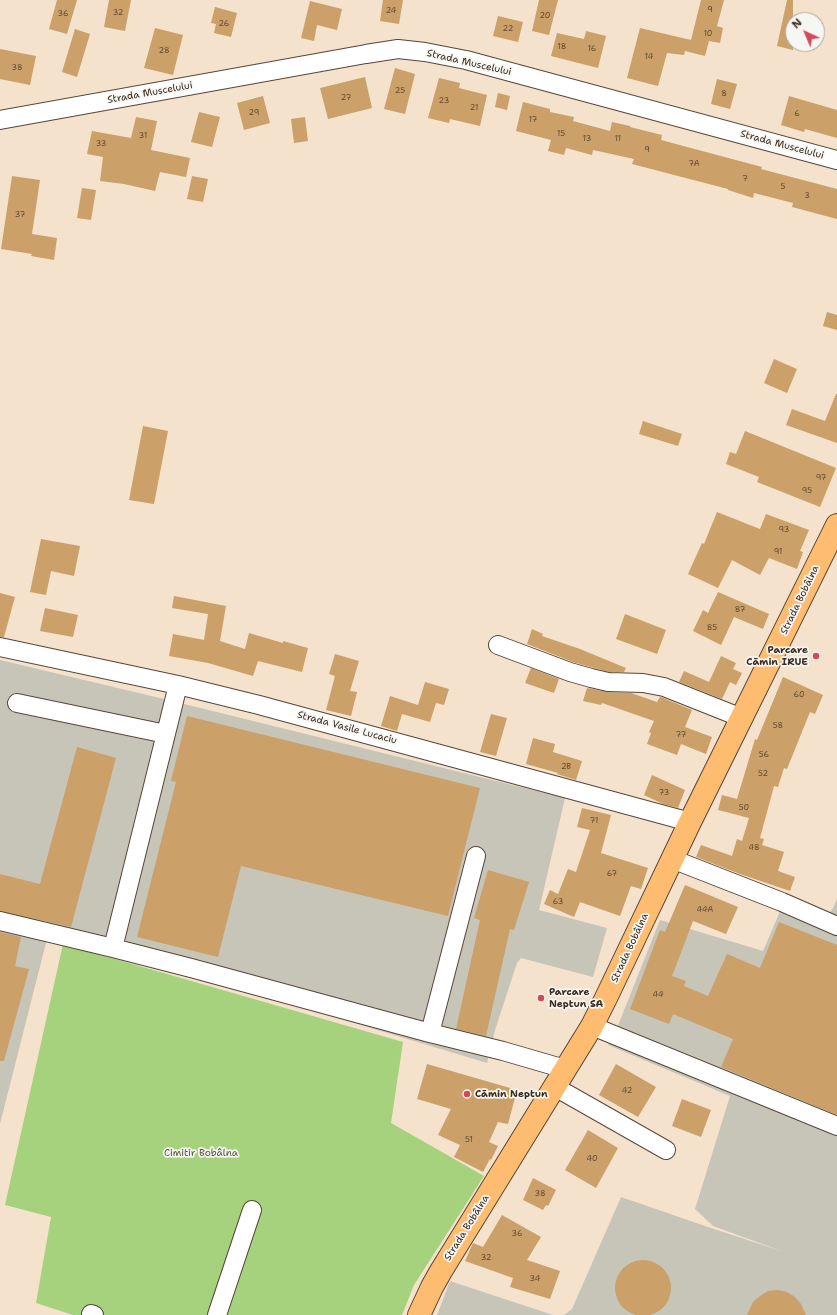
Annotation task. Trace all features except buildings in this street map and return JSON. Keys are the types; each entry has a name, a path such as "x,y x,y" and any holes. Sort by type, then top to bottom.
{"main road":[{"name":"Strada Bobâlna","path":"419,1315 432,1286 592,1026 690,822 837,525"}],"street":[{"name":"Strada Muscelului","path":"0,120 366,54 398,50 425,52 466,60 837,160"},
{"path":"498,645 570,672 591,678 608,682 643,683 664,687 742,718"},
{"name":"Strada Vasile Lucaciu","path":"0,647 178,685 259,705 690,822"},
{"path":"113,948 178,685"},
{"path":"17,703 166,734"},
{"path":"430,1033 476,856"},
{"path":"672,859 782,902 837,926"},
{"path":"0,921 113,948 430,1033 503,1051 560,1078 666,1150"},
{"path":"592,1026 837,1126"},
{"path":"217,1315 252,1210"}],"shaded area":[{"path":"0,660 565,798 539,910 607,928 593,977 521,958 517,963 495,1030 487,1063 308,1009 48,935 0,1124"},
{"path":"837,899 837,1315 564,1315 572,1309 621,1197 784,1252 713,1226 695,1209 730,1096 608,1045 619,1023 660,920 763,951 781,909 821,924 833,908"},
{"path":"450,1281 553,1315 437,1315"}],"green space":[{"name":"Cimitir Bobâlna","path":"63,944 403,1042 391,1123 484,1176 414,1285 402,1315 73,1315 36,1303 51,1217 5,1205"}],"place":[{"name":"Parcare Cămin IRUE","path":"816,656"},
{"name":"Parcare Neptun SA","path":"541,998"},
{"name":"Cămin Neptun","path":"467,1094"}]}
